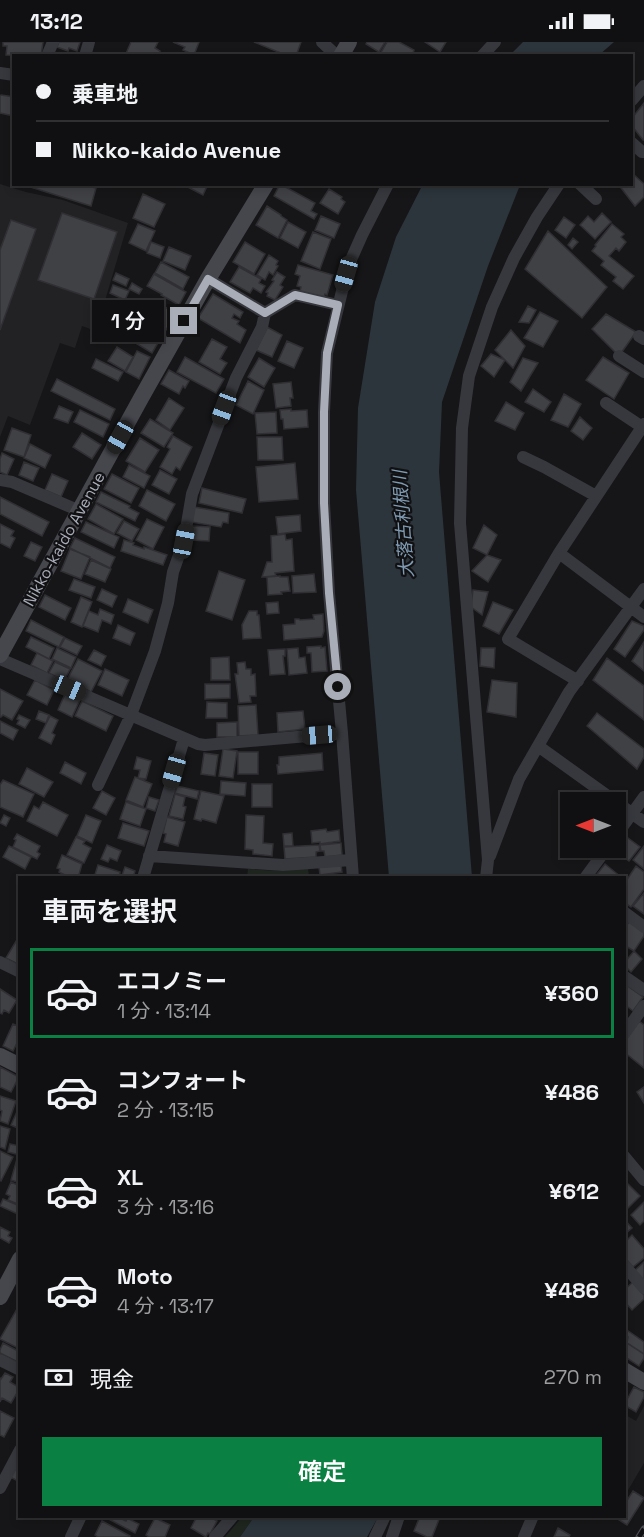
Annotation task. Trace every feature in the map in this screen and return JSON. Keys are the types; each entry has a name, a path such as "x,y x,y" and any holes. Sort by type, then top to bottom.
{"main road":[{"path":"341,54 350,42"},
{"name":"Nikko-kaido Avenue","path":"0,657 208,279 265,186"},
{"path":"0,1056 18,1065"},
{"path":"0,1297 18,1263"}],"street":[{"path":"322,42 337,54"},
{"path":"484,54 495,42"},
{"path":"633,99 644,86"},
{"path":"352,876 329,593 324,503 324,412 327,353 338,305 350,262 387,186"},
{"path":"486,876 488,860 460,523 462,428 470,376 492,307 514,258 558,186"},
{"path":"582,186 596,199"},
{"path":"208,279 265,313"},
{"path":"98,784 131,715 155,651 168,603 171,579 184,541 192,494 232,388 262,327 265,313 295,295 338,305"},
{"path":"619,356 644,372"},
{"path":"578,681 508,639 559,553 643,425 606,403"},
{"path":"523,457 596,496"},
{"path":"0,480 12,482 80,511"},
{"path":"559,553 644,616"},
{"path":"488,860 519,778 569,692 644,589"},
{"path":"0,657 184,739 206,745 342,733"},
{"path":"144,876 184,739"},
{"path":"538,746 644,822"},
{"path":"626,822 644,797"},
{"path":"149,856 283,865 351,860"},
{"path":"586,876 600,858"},
{"path":"626,914 644,927"},
{"path":"0,962 18,971"},
{"path":"626,978 644,990"},
{"path":"626,1031 644,1006"},
{"path":"626,1158 644,1180"},
{"path":"626,1267 644,1288"},
{"path":"0,1360 18,1369"},
{"path":"0,1488 18,1454"},
{"path":"71,1537 80,1518"},
{"path":"215,1537 231,1518"},
{"path":"375,1537 384,1518"},
{"path":"392,1537 398,1518"},
{"path":"524,1537 532,1518"}],"shaded area":[{"path":"0,184 63,200 128,223 96,331 82,326 75,348 60,343 30,425 8,416 0,437"},
{"path":"308,868 309,876 247,876 248,869 280,871"},
{"path":"644,1406 644,1463 626,1494 626,1415 636,1421"},
{"path":"241,1518 253,1518 240,1537 225,1537"}],"water":[{"path":"523,42 614,42 600,54 511,54"},
{"name":"大落古利根川","path":"422,186 520,186 488,266 442,402 439,472 472,876 389,876 356,490 358,408 375,302 396,237"},
{"path":"253,1518 377,1518 367,1537 240,1537"}],"building":[{"path":"3,42 43,42 41,54 6,55 7,46 3,46"},
{"path":"59,42 80,42 77,51 69,48 68,51 57,47"},
{"path":"131,42 158,42 155,48 160,51 159,54 126,54"},
{"path":"173,42 199,42 194,54 183,50 185,47"},
{"path":"254,42 301,42 297,54 283,54"},
{"path":"367,42 385,42 379,52 366,44"},
{"path":"387,42 399,42 414,50 413,54 380,54"},
{"path":"425,42 446,42 440,52"},
{"path":"0,96 12,97 12,116 0,113"},
{"path":"644,103 644,140 633,127 633,117"},
{"path":"633,174 644,184 644,197 635,206 620,186 633,186"},
{"path":"27,186 96,188 91,206"},
{"path":"186,186 207,186 203,195"},
{"path":"279,186 284,186 315,203 311,211 317,214 314,219 274,196"},
{"path":"329,189 342,197 341,199 345,202 338,214 320,203"},
{"path":"143,194 165,204 154,227 133,218"},
{"path":"267,206 287,220 278,238 256,225"},
{"path":"62,213 117,232 94,299 38,280"},
{"path":"602,213 611,222 595,239 580,225 588,216 594,222"},
{"path":"321,216 340,224 334,238 315,230"},
{"path":"564,217 575,225 566,238 555,230"},
{"path":"11,220 36,229 0,330 0,250"},
{"path":"288,222 306,232 298,248 280,238"},
{"path":"138,224 155,231 146,251 129,243"},
{"path":"612,224 624,234 621,237 626,242 619,251 616,248 609,256 634,276 623,289 613,281 616,277 601,265 604,261 592,251"},
{"path":"548,231 607,287 582,318 525,269"},
{"path":"313,232 331,239 320,269 301,261"},
{"path":"573,238 578,242 572,249 568,245"},
{"path":"151,242 164,247 160,258 147,253"},
{"path":"245,242 265,254 254,274 233,262"},
{"path":"169,247 191,256 185,270 163,261"},
{"path":"269,255 278,261 276,265 278,266 273,275 269,272 265,280 257,275"},
{"path":"161,262 189,277 183,289 155,273"},
{"path":"298,265 333,275 324,298 300,291 301,287 297,286 300,276 295,274"},
{"path":"239,267 261,279 259,283 265,286 261,293 253,288 250,293 230,282"},
{"path":"277,272 285,277 280,285 283,287 275,300 267,296 266,292"},
{"path":"116,273 129,279 126,286 113,280"},
{"path":"154,274 186,292 179,305 147,286"},
{"path":"132,283 142,289 139,294 129,289"},
{"path":"113,285 129,291 125,300 110,293"},
{"path":"213,294 243,312 240,318 234,314 232,318 239,321 237,324 246,330 240,343 198,318"},
{"path":"154,300 176,314 166,330 144,316"},
{"path":"528,306 536,310 529,323 519,322"},
{"path":"540,312 558,321 543,347 524,338"},
{"path":"606,314 636,332 619,356 592,329"},
{"path":"129,316 162,336 152,353 119,333"},
{"path":"267,327 282,335 272,357 256,350"},
{"path":"511,330 525,346 513,368 495,350"},
{"path":"212,339 227,347 220,359 227,363 220,374 199,362"},
{"path":"287,341 303,348 294,368 278,361"},
{"path":"117,347 133,357 125,371 108,361"},
{"path":"137,351 150,357 139,379 126,372"},
{"path":"491,354 505,360 494,377 481,366"},
{"path":"185,357 224,379 216,393 177,372"},
{"path":"603,357 629,373 614,399 586,380"},
{"path":"259,358 275,368 264,387 248,377"},
{"path":"523,358 538,363 521,391 510,382"},
{"path":"96,359 123,372 118,381 92,368"},
{"path":"169,370 189,381 179,394 161,384"},
{"path":"57,379 115,409 110,420 51,391"},
{"path":"248,381 264,390 253,414 236,405"},
{"path":"291,382 293,398 290,398 291,406 276,408 273,384"},
{"path":"533,389 551,402 544,412 525,402"},
{"path":"564,394 581,404 568,427 551,420"},
{"path":"169,398 184,408 170,430 156,420"},
{"path":"506,402 524,413 515,430 495,421"},
{"path":"59,406 73,412 68,423 54,418"},
{"path":"291,409 291,411 307,410 308,427 284,429 280,410"},
{"path":"80,410 109,424 103,437 74,422"},
{"path":"276,412 277,433 257,434 255,413"},
{"path":"580,417 592,428 583,440 571,431"},
{"path":"150,419 173,433 164,447 141,433"},
{"path":"12,428 31,435 24,457 4,450"},
{"path":"82,433 101,445 92,459 73,447"},
{"path":"173,436 192,447 180,470 176,467 172,474 160,467 170,449 167,447"},
{"path":"257,437 282,437 283,460 258,460"},
{"path":"140,438 159,450 145,472 126,461"},
{"path":"30,444 51,455 45,468 24,458"},
{"path":"2,453 14,459 7,475 0,472"},
{"path":"24,462 39,468 33,481 19,475"},
{"path":"295,463 298,499 259,502 256,467"},
{"path":"129,465 150,476 144,488 123,477"},
{"path":"160,470 177,479 169,494 152,485"},
{"path":"52,474 68,481 61,497 45,490"},
{"path":"112,474 139,488 131,503 104,489"},
{"path":"202,488 246,499 242,513 199,503"},
{"path":"147,490 175,504 166,521 139,506"},
{"path":"101,492 139,513 135,521 96,502"},
{"path":"0,497 49,522 42,536 0,514"},
{"path":"96,504 123,519 114,534 88,519"},
{"path":"194,507 229,513 228,523 223,522 221,527 191,522"},
{"path":"300,515 301,531 278,534 276,517"},
{"path":"147,519 164,527 153,549 136,540"},
{"path":"124,521 139,529 132,541 117,533"},
{"path":"86,522 119,537 114,548 81,532"},
{"path":"0,524 14,531 11,536 15,538 10,548 0,543"},
{"path":"484,525 497,535 487,555 473,548"},
{"path":"191,526 210,527 209,541 190,540"},
{"path":"285,534 286,540 292,539 294,571 262,577 267,562 272,562 271,536"},
{"path":"75,538 115,557 110,568 70,548"},
{"path":"124,540 144,549 144,547 167,555 163,565 121,551"},
{"path":"31,542 42,547 35,561 24,556"},
{"path":"70,549 90,557 81,579 61,571"},
{"path":"487,555 501,560 488,582 472,571"},
{"path":"91,560 111,569 105,582 85,574"},
{"path":"219,571 245,580 232,620 206,611"},
{"path":"314,574 316,592 293,593 292,576"},
{"path":"267,577 288,577 290,591 268,595"},
{"path":"74,579 95,587 91,598 69,590"},
{"path":"102,589 117,596 112,607 97,600"},
{"path":"473,590 488,592 482,615 471,607"},
{"path":"45,595 71,608 65,620 39,607"},
{"path":"81,597 92,602 82,627 71,622"},
{"path":"128,599 153,610 148,623 123,612"},
{"path":"278,602 279,613 267,614 266,603"},
{"path":"493,602 513,610 499,634 483,626"},
{"path":"100,609 114,615 111,624 102,620 98,632 83,626 89,611 98,615"},
{"path":"249,611 257,611 259,615 261,638 243,639 242,625"},
{"path":"323,614 322,637 284,640 283,625 295,624 295,619 314,619 313,615"},
{"path":"31,620 64,637 59,647 26,631"},
{"path":"632,621 644,626 644,630 625,657 614,649"},
{"path":"118,625 135,633 130,645 113,638"},
{"path":"31,637 54,648 49,659 26,647"},
{"path":"65,638 82,646 77,655 60,647"},
{"path":"644,642 644,671 632,661"},
{"path":"321,646 321,648 325,647 327,671 312,672 311,653 307,653 307,647"},
{"path":"57,648 76,657 71,668 52,659"},
{"path":"298,648 299,658 305,657 307,673 289,675 287,649"},
{"path":"481,648 495,648 494,668 480,666"},
{"path":"285,649 285,656 283,656 285,674 270,675 268,650"},
{"path":"94,650 106,656 101,666 88,660"},
{"path":"37,653 53,661 47,673 31,665"},
{"path":"229,657 230,680 211,680 211,658"},
{"path":"607,658 644,686 644,720 593,680"},
{"path":"78,659 102,671 91,692 67,680"},
{"path":"55,662 70,669 64,681 49,673"},
{"path":"245,662 246,669 251,669 251,675 255,674 256,696 250,696 251,702 239,703 235,674 238,674 237,663"},
{"path":"105,669 129,680 122,696 98,685"},
{"path":"35,680 54,690 47,705 27,695"},
{"path":"492,680 517,683 516,717 487,712"},
{"path":"205,684 230,684 230,698 205,699"},
{"path":"0,689 23,701 12,720 3,715 0,717"},
{"path":"65,694 80,700 72,717 58,710"},
{"path":"82,701 113,716 106,731 75,716"},
{"path":"207,702 227,703 227,718 206,718"},
{"path":"256,705 258,735 239,736 238,706"},
{"path":"39,711 49,715 46,723 36,719"},
{"path":"303,711 305,729 278,732 277,713"},
{"path":"597,713 644,749 644,757 637,769 587,726"},
{"path":"19,715 30,720 25,728 17,724"},
{"path":"50,716 58,720 52,733 55,735 51,744 39,738"},
{"path":"0,721 18,730 13,740 0,733"},
{"path":"237,722 237,737 217,737 217,723"},
{"path":"223,749 237,751 233,778 219,776"},
{"path":"238,752 258,752 258,774 238,774"},
{"path":"204,753 218,755 215,776 201,774"},
{"path":"322,753 323,770 278,774 279,757"},
{"path":"137,757 151,761 146,779 138,778 140,770 134,769"},
{"path":"65,762 86,773 81,784 60,773"},
{"path":"27,768 53,782 44,797 19,784"},
{"path":"135,777 152,784 143,807 126,800"},
{"path":"3,780 34,794 23,817 0,807 0,785"},
{"path":"221,781 246,783 245,796 220,794"},
{"path":"252,784 272,784 272,807 252,807"},
{"path":"177,786 199,791 197,799 175,793"},
{"path":"102,791 115,798 106,815 93,808"},
{"path":"201,791 224,796 216,823 194,819"},
{"path":"175,794 185,797 183,806 186,807 183,819 169,816"},
{"path":"149,797 159,800 155,811 146,808"},
{"path":"43,802 68,815 57,836 27,821 34,806 39,809"},
{"path":"126,802 146,809 140,826 120,819"},
{"path":"4,815 10,818 6,826 0,823"},
{"path":"86,815 101,821 92,843 77,836"},
{"path":"246,815 264,816 263,843 273,844 272,856 253,854 253,850 245,849"},
{"path":"167,817 185,822 178,846 164,842 166,834 163,833"},
{"path":"123,823 149,831 144,846 118,838"},
{"path":"326,829 327,832 339,830 340,841 312,843 311,831"},
{"path":"292,833 293,846 284,846 283,834"},
{"path":"17,834 40,846 37,859 13,847"},
{"path":"626,836 640,847 629,861 625,858"},
{"path":"76,837 85,841 83,844 91,848 84,863 67,855"},
{"path":"341,843 342,855 325,857 324,851 321,851 320,845"},
{"path":"107,845 121,851 117,861 110,858 108,862 101,859"},
{"path":"319,845 320,851 316,852 316,857 285,859 284,847"},
{"path":"9,846 31,857 25,869 3,857"},
{"path":"644,846 644,869 633,860"},
{"path":"62,855 82,864 79,876 67,876 59,872 60,869 57,868"},
{"path":"605,864 620,876 596,876"},
{"path":"98,865 120,872 119,876 95,876"},
{"path":"341,865 342,872 320,875 319,867"},
{"path":"636,866 644,872 644,889 631,907 626,903 626,881"},
{"path":"125,867 135,871 134,876 122,876"},
{"path":"644,893 644,914 633,906"},
{"path":"629,922 644,932 644,936 634,951 626,946 626,926"},
{"path":"18,938 18,964 6,958"},
{"path":"634,951 642,959 631,972 626,967 626,961"},
{"path":"626,985 643,997 633,1011 626,1006"},
{"path":"0,989 17,1000 9,1013 4,1010 2,1014 0,1013"},
{"path":"639,1021 644,1025 644,1068 626,1054 626,1038"},
{"path":"13,1024 18,1026 18,1041 13,1051 3,1046"},
{"path":"0,1067 18,1076 11,1092 0,1087"},
{"path":"644,1087 644,1103 637,1092"},
{"path":"0,1096 16,1101 8,1124 0,1121 2,1111 0,1110"},
{"path":"18,1109 18,1128 11,1125"},
{"path":"0,1126 10,1129 5,1149 0,1147"},
{"path":"10,1144 18,1146 18,1154 8,1152"},
{"path":"0,1151 13,1157 1,1181 0,1180"},
{"path":"17,1159 18,1182 11,1180"},
{"path":"11,1182 18,1185 18,1204 8,1200 10,1196 6,1194"},
{"path":"626,1184 640,1196 626,1210"},
{"path":"3,1199 18,1205 18,1214 0,1206"},
{"path":"644,1202 644,1221 640,1225 631,1215"},
{"path":"626,1221 632,1228 626,1233"},
{"path":"0,1227 10,1232 8,1236 12,1238 9,1243 0,1238"},
{"path":"632,1235 644,1249 644,1258 633,1267 626,1259 626,1241"},
{"path":"644,1262 644,1284 633,1272"},
{"path":"633,1282 644,1295 644,1299 632,1310 626,1303 626,1288"},
{"path":"17,1309 18,1309 18,1348 0,1339"},
{"path":"626,1329 644,1342 644,1354 627,1343"},
{"path":"3,1343 18,1351 18,1362 0,1353"},
{"path":"627,1343 644,1354 639,1366 626,1357"},
{"path":"5,1373 13,1377 10,1382 18,1387 11,1403 2,1398 0,1402 1,1379"},
{"path":"634,1387 644,1392 644,1397 636,1412 626,1406 626,1401"},
{"path":"0,1411 14,1418 4,1437 0,1435"},
{"path":"18,1462 18,1481 10,1477"},
{"path":"633,1491 644,1498 627,1525 616,1518 626,1518 626,1502"},
{"path":"107,1518 122,1518 126,1521 127,1518 139,1524 135,1533"},
{"path":"155,1518 170,1525 165,1537 146,1535"},
{"path":"196,1518 212,1518 217,1521 206,1537 191,1528"},
{"path":"419,1518 440,1518 432,1537 414,1531"},
{"path":"102,1521 130,1536 98,1537 95,1535"},
{"path":"558,1528 570,1535 569,1537 554,1537"}],"railway":[{"path":"639,1537 644,1529"}],"route":[{"path":"184,321 208,279 265,313 295,295 338,305 327,353 324,412 324,503 329,593 338,687"}]}
